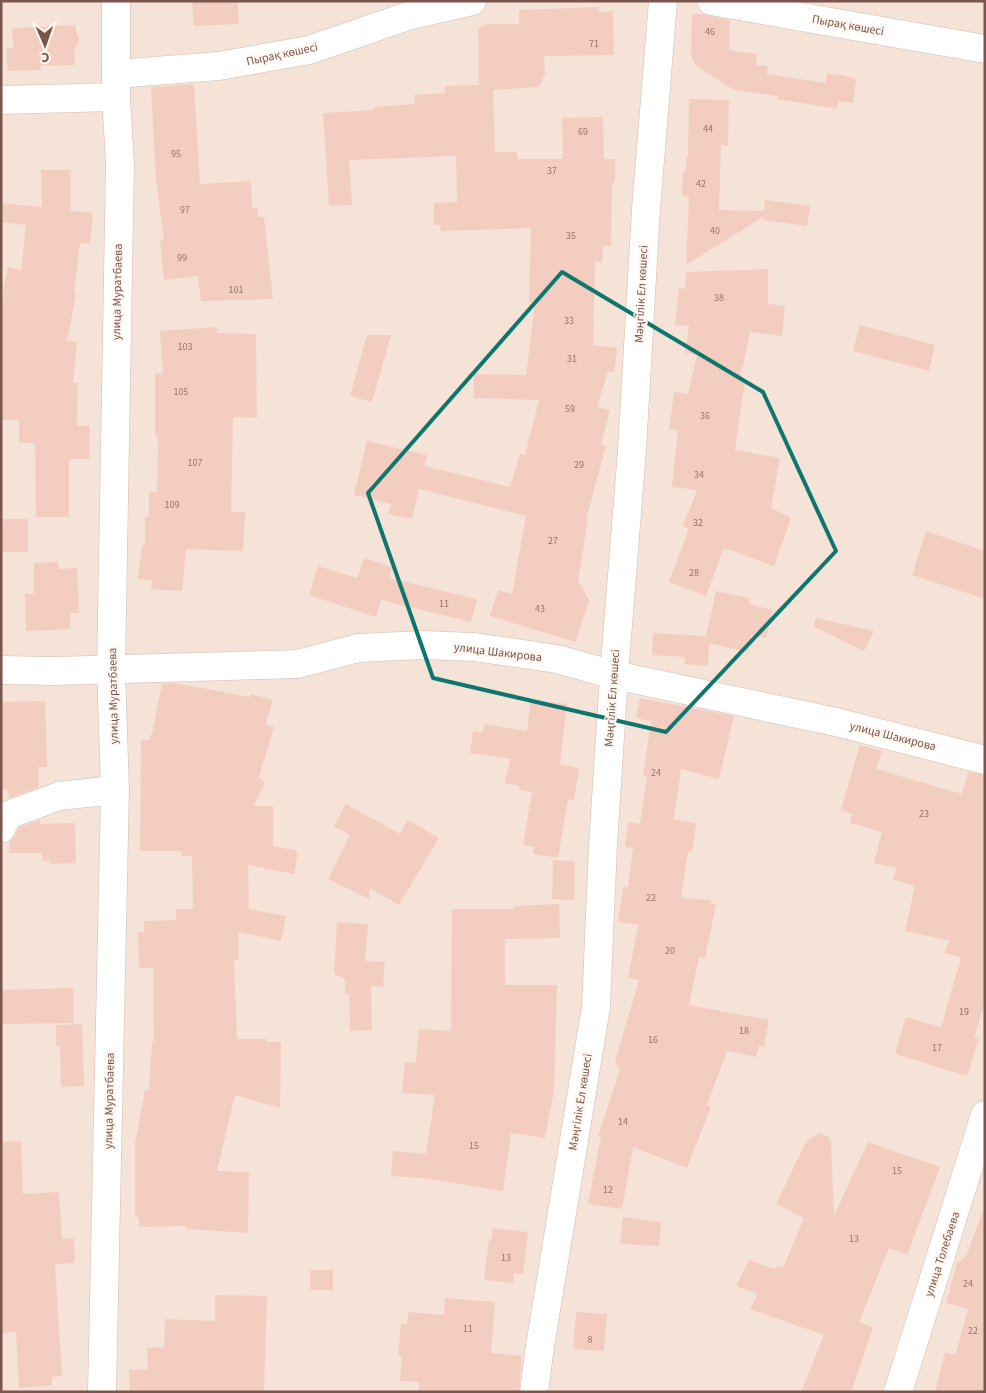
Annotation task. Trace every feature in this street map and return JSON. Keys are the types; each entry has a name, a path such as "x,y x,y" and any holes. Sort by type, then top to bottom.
{"street":[{"name":"улица Муратбаева","path":"102,1392 115,790 111,669 120,163 116,85 116,1"},
{"name":"Пырақ көшесі","path":"1,100 116,85 308,50 411,15 472,1"},
{"name":"Мәңгілік Ел көшесі","path":"534,1392 596,1007 603,845 614,675 632,450 646,209 663,1"},
{"name":"Пырақ көшесі","path":"711,1 985,49"},
{"name":"улица Шакирова","path":"1,670 298,664 358,648 423,644 474,648 557,659 614,675 836,722 985,760"},
{"path":"1,829 8,815 59,796 115,790"},
{"name":"улица Толебаева","path":"898,1392 985,1115"}],"highlighted area":[{"path":"562,272 763,392 836,551 666,732 433,678 368,493"}],"shaded area":[{"path":"1,1 985,1 985,1392 1,1392"}],"building":[{"path":"192,1 238,1 239,24 194,26"},
{"path":"599,7 599,12 613,11 614,55 544,56 545,74 539,87 493,90 495,152 517,152 517,159 563,159 562,118 603,117 604,159 615,159 615,183 612,183 611,246 603,246 602,262 595,262 593,345 617,348 614,372 608,371 597,407 610,410 601,444 606,446 586,519 588,519 578,581 589,600 576,642 490,616 498,590 512,594 526,516 419,489 412,519 388,514 391,504 354,495 367,441 427,455 425,466 510,487 520,454 525,455 539,400 474,398 474,374 526,375 535,303 529,302 531,228 440,231 441,225 434,225 434,203 457,202 456,156 349,160 352,205 329,206 323,113 374,110 374,107 415,104 414,95 445,93 445,86 479,85 478,28 488,24 519,24 519,10"},
{"path":"692,14 703,14 730,20 729,50 757,54 756,65 768,66 767,74 825,83 827,74 843,75 856,79 853,103 838,101 837,109 778,99 778,96 734,90 695,65 691,56"},
{"path":"75,25 79,41 74,50 75,65 40,66 41,70 8,71 6,49 13,48 12,28"},
{"path":"194,84 200,184 251,181 252,208 258,208 258,217 264,217 273,299 201,301 198,276 164,280 160,241 164,240 156,180 151,87"},
{"path":"689,99 729,100 728,146 721,145 719,210 764,211 765,200 810,206 807,226 763,220 763,217 686,265 689,198 682,194 683,172 686,172 686,156 688,156"},
{"path":"41,170 70,170 71,211 93,213 90,244 80,243 74,293 76,295 67,341 77,342 73,383 78,383 77,426 90,426 89,459 69,459 69,517 36,517 35,443 19,443 19,420 1,420 1,304 8,267 21,270 26,225 1,222 1,203 42,207"},
{"path":"768,269 768,304 785,306 782,336 750,332 740,379 745,380 735,450 780,458 771,508 791,518 774,566 724,548 706,596 669,582 689,529 683,526 697,490 672,487 678,430 669,429 674,392 688,394 697,355 685,353 689,326 675,325 679,288 685,289 686,272"},
{"path":"860,325 935,345 929,371 853,351"},
{"path":"217,327 217,333 256,334 257,418 233,417 231,512 245,512 243,551 186,549 182,591 151,589 152,580 138,579 142,545 145,545 145,517 149,517 149,492 157,492 158,436 155,436 155,373 163,373 160,331"},
{"path":"367,335 391,335 372,402 350,396"},
{"path":"3,519 28,519 28,552 1,552 1,526 3,526"},
{"path":"926,531 985,551 985,599 912,575"},
{"path":"364,558 392,567 389,578 477,599 471,622 381,600 376,617 309,595 318,566 357,578"},
{"path":"58,562 59,569 77,568 79,613 70,613 70,629 26,631 25,594 34,594 34,563"},
{"path":"716,591 750,598 748,604 773,610 766,638 751,635 748,652 709,643 708,666 684,664 685,657 652,655 653,633 706,636"},
{"path":"816,618 874,631 864,651 813,626"},
{"path":"175,683 250,697 251,694 273,700 266,724 274,727 259,777 265,784 253,806 273,806 273,846 298,851 294,874 248,865 249,909 286,916 281,941 238,932 239,960 234,960 237,1039 266,1039 267,1042 281,1042 280,1108 235,1095 217,1171 249,1172 248,1233 186,1229 186,1226 139,1227 139,1217 135,1217 135,1143 145,1090 149,1091 152,1042 154,1042 153,968 139,968 138,932 144,932 144,921 176,920 176,909 193,909 192,856 182,856 181,851 140,851 141,740 149,740 150,735 152,735 162,684"},
{"path":"640,698 734,716 719,779 681,769 674,819 696,823 692,852 688,851 681,898 711,900 711,903 716,904 705,958 699,957 689,1005 769,1020 764,1047 759,1046 756,1057 727,1051 707,1105 711,1107 687,1168 633,1147 622,1209 588,1204 601,1137 598,1136 620,1069 615,1062 639,980 628,978 638,925 618,922 623,887 628,887 633,848 625,847 628,822 640,824 647,777 643,776 651,721 636,718"},
{"path":"531,700 567,704 560,764 579,768 574,800 568,799 558,858 533,854 534,847 523,845 532,792 519,790 520,786 505,783 510,759 470,753 473,731 483,733 484,724 527,731"},
{"path":"45,701 47,767 38,767 39,787 9,798 8,789 1,789 1,702"},
{"path":"860,745 882,751 876,769 962,794 968,772 985,775 985,1001 974,1038 979,1039 967,1076 895,1054 906,1017 941,1027 961,957 944,953 950,941 905,931 915,886 893,880 896,868 874,863 882,832 850,823 852,814 841,810"},
{"path":"346,804 400,834 408,820 439,838 399,905 370,888 369,899 328,879 350,835 334,826"},
{"path":"40,820 40,824 75,823 76,863 51,864 51,861 43,861 42,853 9,853 9,842 15,836 19,827"},
{"path":"553,860 575,861 574,900 552,899"},
{"path":"559,904 560,938 505,939 505,985 557,985 554,1091 545,1138 511,1133 503,1191 422,1178 391,1176 393,1151 426,1154 435,1095 402,1093 405,1062 416,1063 419,1029 451,1031 452,909 514,909 514,906"},
{"path":"337,922 368,924 365,961 385,962 383,987 371,986 372,1030 350,1031 349,994 345,994 345,979 334,974"},
{"path":"73,988 74,1023 1,1024 1,990"},
{"path":"82,1024 84,1086 61,1087 60,1046 56,1046 56,1025"},
{"path":"819,1133 831,1140 834,1216 868,1142 940,1167 907,1255 889,1248 859,1322 873,1327 851,1392 801,1392 824,1335 750,1309 758,1294 736,1286 749,1260 775,1269 776,1266 783,1268 804,1218 776,1204 805,1144"},
{"path":"21,1141 23,1194 59,1192 62,1239 74,1238 75,1263 55,1264 62,1376 52,1377 52,1385 19,1388 16,1332 1,1333 1,1142"},
{"path":"982,1213 985,1214 985,1392 935,1392 945,1352 955,1355 968,1309 946,1303 957,1263 966,1257"},
{"path":"623,1217 661,1222 659,1246 620,1244"},
{"path":"493,1228 528,1232 523,1274 514,1273 513,1283 484,1280 489,1240 491,1240"},
{"path":"310,1270 333,1270 333,1290 310,1290"},
{"path":"215,1295 267,1296 264,1392 130,1392 129,1370 148,1369 147,1348 164,1347 165,1319 215,1321"},
{"path":"445,1298 495,1302 491,1353 522,1356 519,1392 419,1392 419,1382 400,1381 402,1356 398,1355 401,1324 407,1324 408,1312 444,1315"},
{"path":"576,1312 607,1314 604,1351 573,1349"}]}
